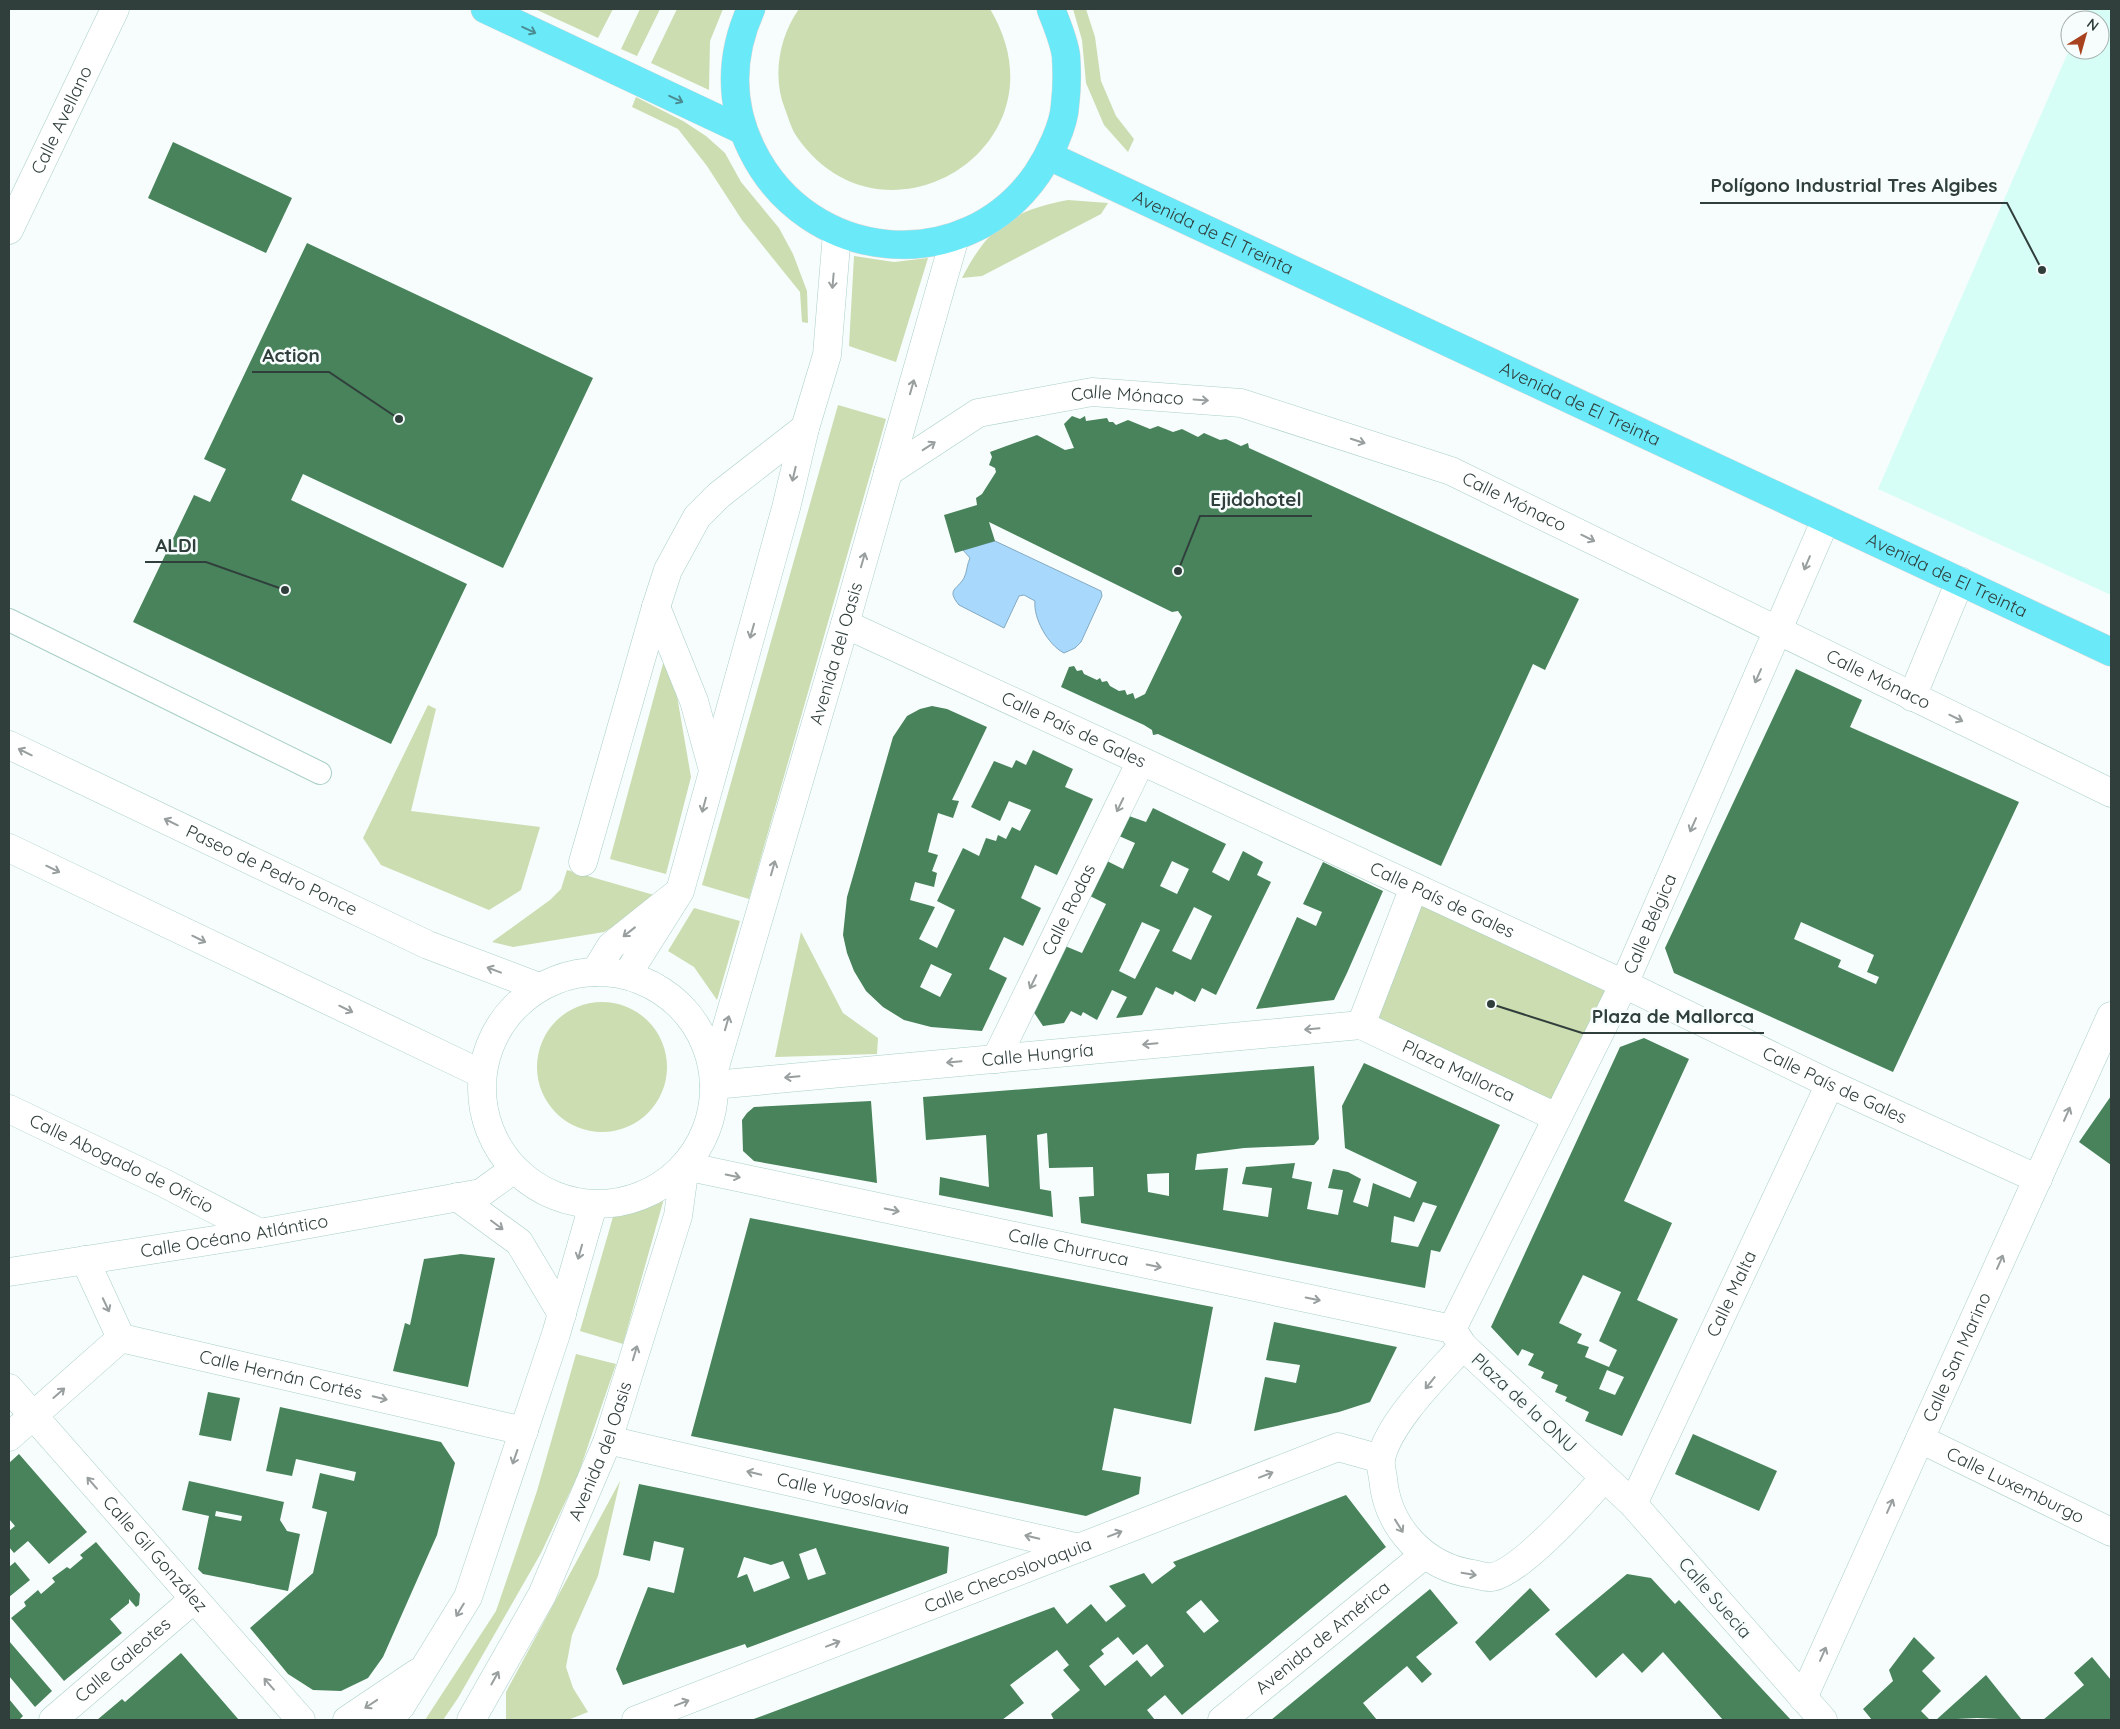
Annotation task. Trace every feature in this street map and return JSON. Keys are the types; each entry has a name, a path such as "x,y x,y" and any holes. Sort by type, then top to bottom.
{"main road":[{"path":"485,9 742,130"},
{"path":"751,9 741,33 734,81 742,130 763,173 796,208 837,233 876,244 896,245 915,245 955,237 993,219 1025,191 1049,156 1066,106 1066,54 1051,9"},
{"name":"Avenida de El Treinta","path":"1049,156 2111,652"}],"street":[{"name":"Calle Avellano","path":"9,230 115,9"},
{"path":"627,975 680,891 786,508 805,428 827,355 837,233"},
{"name":"Avenida del Oasis","path":"714,1077 955,237"},
{"name":"Calle Mónaco","path":"888,472 978,413 1092,392 1241,403 1451,471 2111,793"},
{"path":"583,862 668,570 697,517 719,495 805,428"},
{"name":"Calle Bélgica","path":"1457,1338 1556,1117 1624,984 1826,519"},
{"path":"1912,697 1960,582"},
{"path":"656,607 694,701 713,770"},
{"name":"Calle País de Gales","path":"845,624 1624,984 1830,1084 2038,1180"},
{"name":"Paseo de Pedro Ponce","path":"9,745 428,945 540,987"},
{"name":"Calle Rodas","path":"996,1058 1141,761"},
{"path":"9,848 482,1074"},
{"path":"1360,1025 1414,888"},
{"path":"595,972 611,946 680,891"},
{"path":"595,972 627,975 657,984 684,1009 703,1038 714,1077 714,1105 704,1138 685,1166 659,1188 627,1202 593,1205 564,1200 537,1188 514,1169 494,1141 483,1109 482,1074 492,1040 497,1032 512,1010 540,987 574,974 595,972"},
{"name":"Calle San Marino","path":"1803,1698 2111,1016"},
{"name":"Calle Hungría","path":"714,1077 996,1058 1360,1025"},
{"name":"Plaza Mallorca","path":"1360,1025 1556,1117"},
{"name":"Calle Malta","path":"1633,1504 1830,1084"},
{"name":"Calle Abogado de Oficio","path":"9,1110 164,1183 260,1234"},
{"name":"Avenida del Oasis","path":"478,1715 542,1595 608,1440 678,1216 685,1166"},
{"name":"Calle Churruca","path":"685,1166 1457,1338"},
{"name":"Calle Océano Atlántico","path":"9,1272 260,1234 481,1193 514,1169"},
{"path":"457,1197 519,1242 562,1314"},
{"path":"388,1720 401,1706 468,1597 562,1314 593,1205"},
{"path":"9,1437 121,1338 86,1260"},
{"name":"Calle Hernán Cortés","path":"121,1338 524,1431"},
{"name":"Plaza de la ONU","path":"1457,1338 1604,1478 1525,1560 1492,1577 1456,1572 1424,1555 1399,1529 1384,1496 1381,1459 1393,1430 1432,1380 1457,1338"},
{"name":"Calle Gil González","path":"9,1388 301,1720"},
{"name":"Calle Luxemburgo","path":"1920,1439 2111,1532"},
{"name":"Calle Yugoslavia","path":"608,1440 1079,1548"},
{"name":"Calle Checoslovaquia","path":"636,1720 1338,1447 1381,1459"},
{"name":"Calle Suecia","path":"1604,1478 1633,1504 1823,1720"},
{"name":"Avenida de América","path":"1222,1720 1424,1555"},
{"name":"Calle Galeotes","path":"53,1720 194,1599"},
{"path":"347,1720 425,1668"}],"lane":[{"path":"9,620 320,773"}],"shaded area":[{"path":"2111,9 2111,595 1878,489 2065,60 2110,60 2110,10 2087,10"}],"green space":[{"path":"535,9 613,9 598,38"},
{"path":"640,9 660,9 637,56 621,49"},
{"path":"677,9 723,9 710,41 709,90 651,63"},
{"path":"799,9 990,9 1009,59 1006,105 987,143 956,172 916,188 873,188 831,171 795,134 781,97 778,71 782,45 792,20"},
{"path":"1073,9 1086,9 1095,37 1101,81 1116,116 1134,139 1128,152 1104,125 1086,83 1082,40"},
{"path":"636,97 683,121 706,136 725,153 741,182 779,228 793,254 807,291 808,323 802,322 800,292 742,220 707,166 678,129 632,107"},
{"path":"1068,200 1108,203 1101,214 982,276 962,278 982,246 1004,224 1031,210"},
{"path":"854,256 894,262 928,258 896,362 849,346"},
{"path":"838,405 886,419 749,899 702,885"},
{"path":"664,660 673,673 691,777 666,874 610,859"},
{"path":"428,705 436,709 411,811 540,827 521,890 489,910 381,865 363,838"},
{"path":"567,870 654,895 631,917 604,932 513,947 492,942 550,900 561,889"},
{"path":"1414,887 1624,984 1556,1117 1361,1025"},
{"path":"694,908 740,921 717,1000 694,967 668,951"},
{"path":"801,932 843,1013 878,1038 877,1054 775,1057"},
{"path":"602,1002 627,1007 648,1021 662,1042 667,1067 662,1092 648,1113 627,1127 602,1132 577,1127 556,1113 542,1092 537,1067 542,1042 556,1021 577,1007"},
{"path":"665,1195 623,1344 580,1331 615,1210 635,1209"},
{"path":"576,1354 616,1364 578,1475 541,1553 458,1698 443,1720 425,1720 496,1611 537,1491"},
{"path":"620,1481 598,1576 572,1635 566,1667 573,1688 588,1712 568,1720 506,1720 506,1692"}],"water":[{"path":"995,541 1101,591 1102,596 1081,642 1075,648 1064,653 1052,644 1039,623 1036,615 1035,601 1024,595 1019,596 1004,628 959,605 955,600 953,596 954,590 964,578 970,558 963,550"}],"building":[{"path":"173,142 292,198 266,253 148,198"},
{"path":"307,243 593,378 503,568 303,474 291,500 467,584 391,744 133,622 194,495 210,502 226,469 204,459"},
{"path":"1072,416 1080,419 1085,416 1086,421 1107,418 1109,422 1113,422 1116,425 1128,420 1150,429 1158,426 1173,432 1182,429 1198,437 1204,433 1220,440 1226,439 1241,446 1248,443 1249,448 1579,599 1545,670 1533,664 1441,866 1158,734 1153,735 1152,730 1144,725 1061,687 1069,667 1074,666 1077,671 1082,670 1084,674 1097,680 1100,678 1102,682 1107,681 1110,686 1119,691 1125,690 1127,695 1133,693 1135,699 1145,694 1182,617 1178,611 1172,612 989,522 995,541 955,553 944,515 977,505 976,498 982,494 996,472 995,468 989,465 992,457 990,452 1037,435 1065,450 1074,448 1064,424"},
{"path":"1796,669 1862,700 1850,727 2019,802 1893,1072 1674,973 1665,948","holes":["1801,922 1874,955 1867,972 1879,977 1876,984 1838,967 1841,960 1794,939"]},
{"path":"932,706 947,709 987,727 952,800 959,801 953,818 938,813 928,852 938,855 932,871 937,873 934,887 915,882 910,900 935,907 919,939 937,948 955,910 937,901 963,848 979,856 986,838 996,841 998,835 1006,839 1012,827 1020,831 1031,810 1009,801 1000,821 971,807 994,761 1012,768 1016,760 1026,765 1033,750 1073,769 1065,787 1093,799 1057,875 1035,865 1021,898 1041,908 1023,946 1004,937 989,969 1007,978 982,1031 931,1027 904,1020 883,1007 866,991 854,971 843,935 847,897 893,737 907,716 920,709","holes":["931,964 952,974 940,997 920,987"]},
{"path":"1153,808 1226,844 1212,872 1229,881 1243,851 1263,862 1257,875 1271,882 1216,995 1202,988 1195,1002 1175,991 1173,995 1156,987 1142,1015 1116,1018 1127,997 1112,990 1097,1020 1083,1012 1081,1016 1071,1011 1064,1023 1043,1026 1033,1011 1065,946 1082,953 1106,904 1090,896 1107,861 1123,869 1135,843 1119,836 1129,816 1146,822","holes":["1172,861 1189,869 1177,894 1160,886","1194,907 1212,916 1191,960 1172,951","1142,922 1160,930 1135,979 1119,971"]},
{"path":"1323,862 1383,891 1347,973 1334,1000 1256,1009 1297,917 1316,926 1322,912 1303,904"},
{"path":"1644,1038 1689,1059 1624,1201 1672,1223 1637,1300 1678,1319 1622,1436 1585,1421 1589,1412 1565,1401 1567,1397 1555,1392 1558,1385 1541,1378 1544,1372 1528,1365 1534,1354 1522,1349 1518,1356 1491,1327 1620,1047","holes":["1583,1275 1621,1292 1599,1341 1617,1350 1609,1367 1585,1357 1589,1347 1577,1343 1582,1334 1559,1323","1607,1370 1624,1377 1615,1395 1599,1389"]},
{"path":"1364,1063 1500,1125 1440,1252 1431,1250 1425,1288 1081,1223 1079,1197 1094,1196 1093,1167 1049,1168 1047,1133 1037,1135 1040,1189 1051,1191 1053,1217 939,1195 940,1177 989,1187 986,1135 926,1140 923,1097 1314,1066 1319,1139 1314,1145 1244,1148 1197,1154 1195,1170 1228,1168 1223,1210 1268,1217 1272,1188 1242,1184 1246,1167 1295,1163 1292,1178 1312,1182 1307,1209 1338,1215 1343,1190 1328,1188 1333,1169 1348,1172 1361,1179 1353,1202 1368,1207 1373,1183 1410,1198 1417,1182 1345,1148 1342,1106","holes":["1169,1173 1169,1196 1148,1192 1147,1174","1423,1202 1437,1206 1418,1247 1391,1242 1394,1216 1414,1222"]},
{"path":"2111,1096 2111,1165 2079,1142"},
{"path":"871,1101 877,1183 754,1161 743,1151 742,1120 754,1107"},
{"path":"750,1218 1213,1307 1191,1424 1114,1408 1102,1470 1141,1477 1139,1494 1086,1516 691,1436"},
{"path":"461,1254 495,1258 468,1387 393,1371 405,1323 410,1325 424,1259"},
{"path":"1274,1322 1397,1347 1370,1402 1339,1412 1254,1431 1265,1377 1296,1383 1300,1365 1266,1360"},
{"path":"208,1392 240,1398 231,1441 199,1435"},
{"path":"280,1407 441,1442 455,1463 437,1535 383,1657 368,1678 341,1691 313,1690 288,1674 250,1628 313,1573 327,1512 312,1508 320,1473 354,1481 356,1472 296,1459 292,1476 266,1471"},
{"path":"1693,1434 1777,1471 1759,1511 1675,1474"},
{"path":"19,1454 87,1532 49,1564 28,1541 14,1553 9,1547 9,1531 15,1526 9,1519 9,1463"},
{"path":"189,1481 284,1502 280,1520 287,1531 300,1534 288,1591 203,1574 198,1569 209,1516 182,1510","holes":["216,1511 242,1516 241,1521 215,1516"]},
{"path":"639,1484 949,1547 947,1573 747,1648 745,1644 623,1685 616,1669 648,1587 674,1593 684,1548 654,1541 650,1561 623,1555","holes":["816,1548 826,1574 808,1580 799,1554","744,1557 771,1565 783,1561 790,1578 754,1592 747,1574 737,1578"]},
{"path":"1346,1495 1386,1547 1182,1715 1165,1695 1147,1710 1155,1720 1054,1720 1051,1714 1080,1690 1063,1670 1069,1665 1057,1650 1010,1685 1024,1703 1002,1720 751,1720 1054,1607 1067,1624 1091,1604 1106,1622 1126,1606 1109,1586 1144,1573 1152,1584 1176,1566 1173,1562","holes":["1201,1600 1219,1621 1204,1633 1186,1612","1118,1637 1133,1655 1147,1644 1164,1666 1151,1677 1137,1660 1105,1686 1089,1666 1104,1654 1101,1650"]},
{"path":"96,1542 140,1594 139,1605 136,1607 129,1599 129,1603 110,1619 122,1633 64,1681 11,1618 26,1606 24,1602 38,1590 41,1594 55,1582 52,1578 67,1567 70,1569 83,1558 80,1555"},
{"path":"15,1562 30,1580 9,1597 9,1567"},
{"path":"1627,1574 1651,1578 1675,1604 1679,1600 1791,1720 1723,1720 1663,1652 1642,1673 1623,1653 1596,1678 1555,1634"},
{"path":"1530,1588 1550,1610 1490,1661 1475,1642"},
{"path":"1430,1589 1458,1623 1416,1657 1432,1674 1422,1683 1407,1666 1363,1703 1377,1720 1271,1720"},
{"path":"1914,1637 1935,1658 1922,1671 1941,1691 1921,1711 1930,1720 1872,1720 1863,1709 1893,1681 1889,1670"},
{"path":"9,1641 52,1691 35,1707 9,1676"},
{"path":"181,1653 239,1720 97,1720 122,1699 125,1702"},
{"path":"2092,1657 2111,1680 2111,1720 2043,1720 2084,1685 2074,1673"},
{"path":"1986,1675 2022,1720 1977,1718 1936,1720"},
{"path":"9,1699 23,1716 19,1720 9,1720"}],"place":[{"name":"Polígono Industrial Tres Algibes","path":"2042,270"},
{"name":"Action","path":"399,419"},
{"name":"Ejidohotel","path":"1178,571"},
{"name":"ALDI","path":"285,590"},
{"name":"Plaza de Mallorca","path":"1491,1004"}]}
